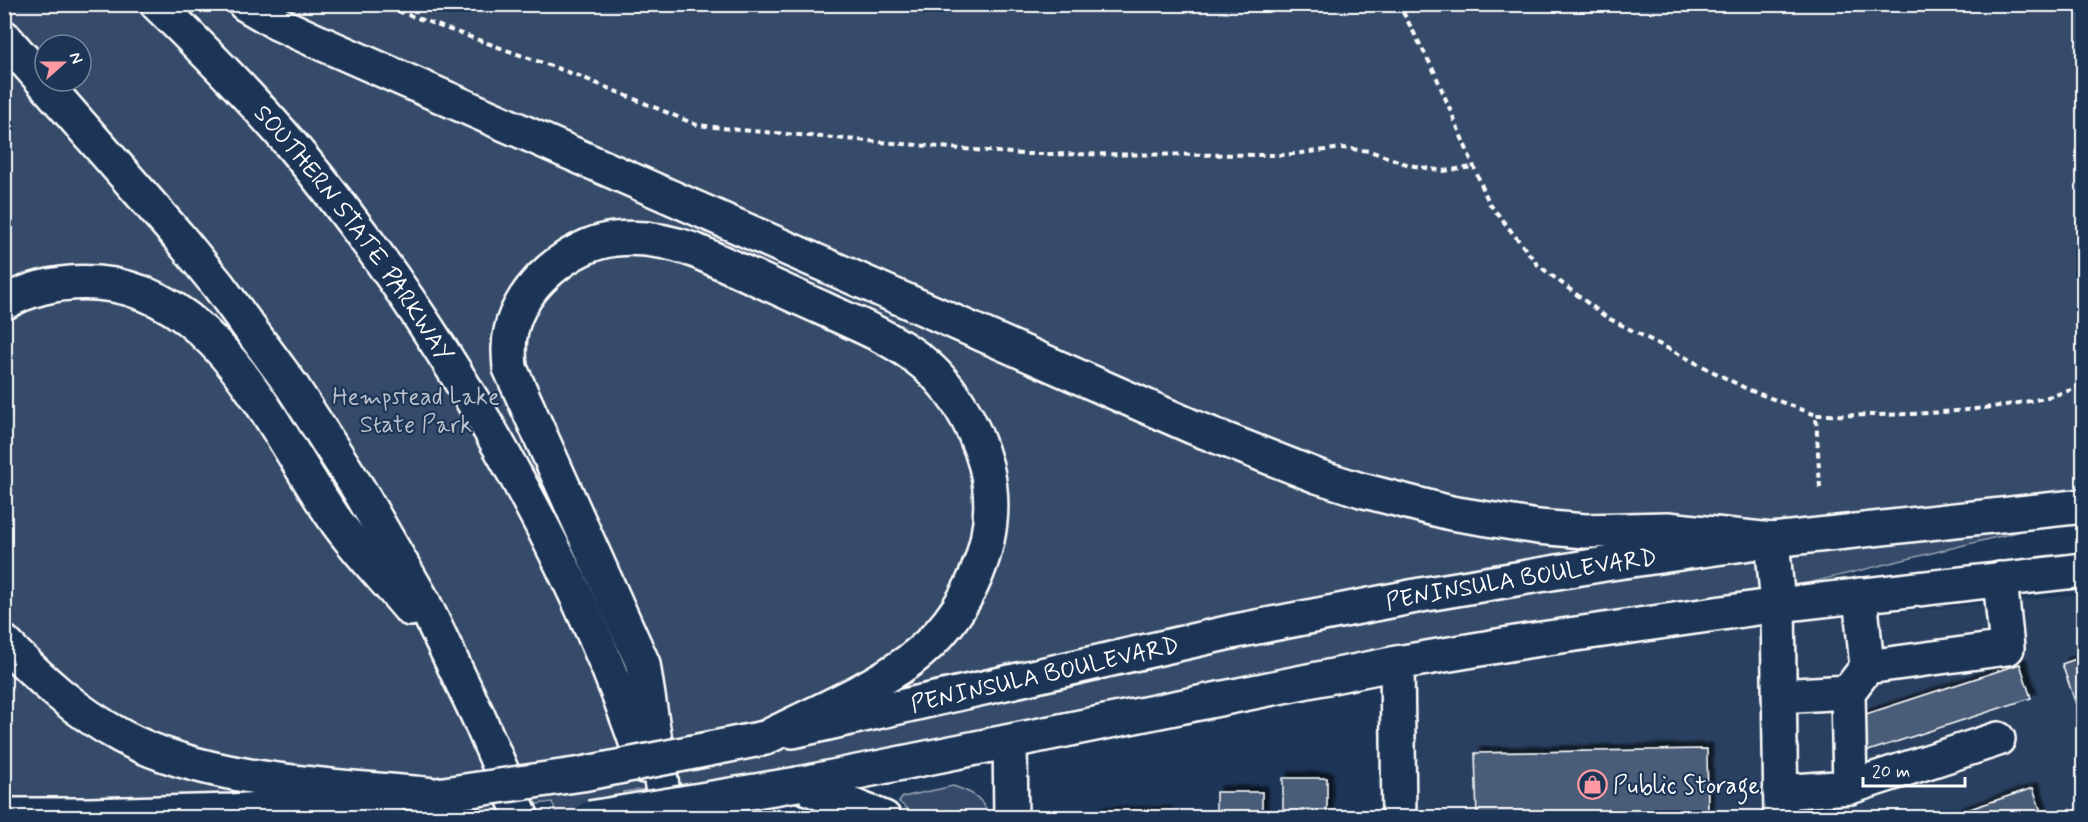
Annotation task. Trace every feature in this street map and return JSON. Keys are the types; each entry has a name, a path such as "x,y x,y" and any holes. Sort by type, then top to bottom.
{"main road":[{"name":"SOUTHERN STATE PARKWAY","path":"157,4 209,56 293,147 377,255 472,398 532,505 586,615 636,743 660,818"},
{"path":"245,4 279,24 368,64 1193,427 1317,476 1451,513 1538,527 1585,531 1667,529 1772,540 1778,605 1781,805 1850,787 1998,739"},
{"path":"4,37 171,227 218,285 292,386 359,490 423,601 483,727 522,818"},
{"path":"667,818 643,664 510,368 511,330 518,310 532,288 552,268 571,254 591,246 612,240 634,238 675,243 872,330 914,355 947,386 973,428 982,452 988,475 990,498 988,542 973,584 947,624 923,648 891,672 765,738"},
{"path":"4,303 24,293 48,286 67,283 104,283 143,293 177,310 196,324 237,371 334,518 448,653"},
{"name":"PENINSULA BOULEVARD","path":"4,815 89,816 364,803 582,774 765,738 1297,618 1484,584 1772,540 2084,506"},
{"path":"590,818 798,784 1397,663 1527,641 1778,605 2084,570"},
{"path":"1779,696 2007,648 2000,579"},
{"path":"1850,787 1860,595"},
{"path":"4,642 71,704 97,722 144,747 190,763 274,780 437,795"},
{"path":"1397,663 1399,818"},
{"path":"1010,742 1011,818"},
{"path":"798,784 884,818"}],"path":[{"path":"378,4 579,76 697,125 1022,154 1285,155 1342,148 1370,151 1409,165 1443,171 1473,167"},
{"path":"1396,4 1404,14 1434,71 1488,203 1538,265 1606,317 1749,390 1816,415 1880,416 1954,413 2042,399 2084,386"},
{"path":"1816,415 1820,488"}],"shaded area":[{"path":"2083,594 2083,817 1413,817 1409,659"}],"green space":[{"name":"Hempstead Lake State Park","path":"5,5 2083,5 2083,516 1764,594 806,769 623,792 629,817 558,817 552,802 430,818 5,817"},
{"path":"953,786 976,797 991,817 917,817 899,802 903,797"}],"building":[{"path":"2084,656 2084,708 2078,710 2062,664"},
{"path":"2020,664 2031,698 1865,752 1854,718"},
{"name":"Public Storage","path":"1707,749 1708,818 1477,818 1475,753"},
{"path":"1283,778 1327,778 1327,818 1283,818"},
{"path":"2033,788 2043,818 1943,818"},
{"path":"1216,792 1262,792 1262,818 1216,818"},
{"path":"1096,813 1166,813 1166,818 1096,818"}],"place":[{"name":"Public Storage","path":"1592,785"}]}
